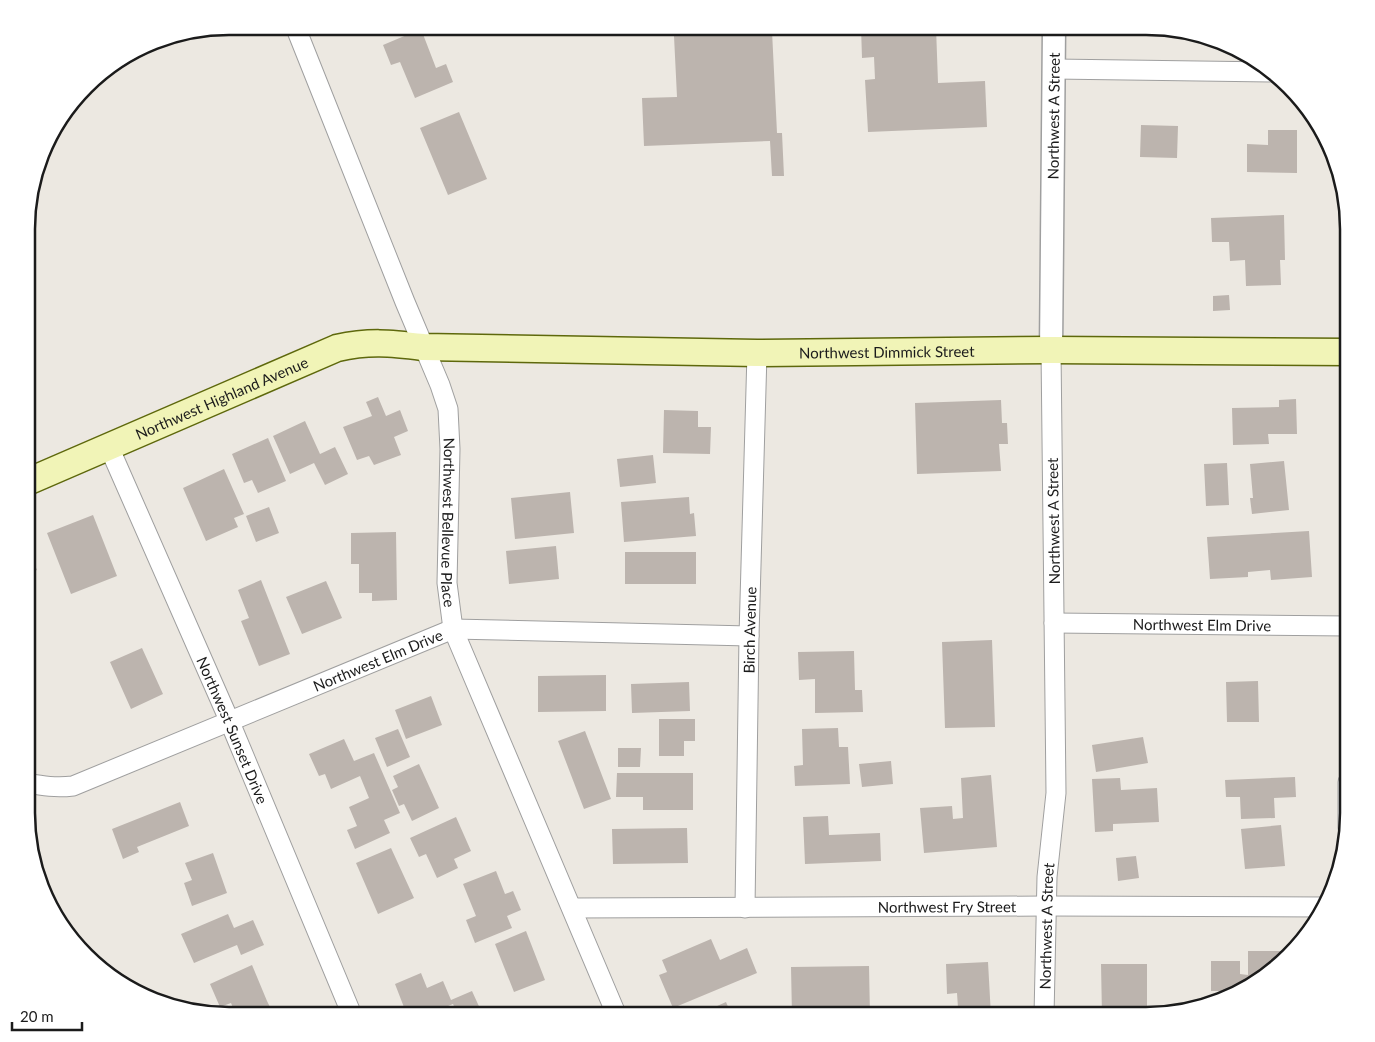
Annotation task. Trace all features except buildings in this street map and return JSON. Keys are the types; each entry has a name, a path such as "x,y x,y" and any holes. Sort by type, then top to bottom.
{"main road":[{"name":"Northwest Highland Avenue","path":"35,479 337,348 360,343 387,343 423,347"},
{"name":"Northwest Dimmick Street","path":"423,347 758,353 1051,350 1340,352"}],"street":[{"name":"Northwest Bellevue Place","path":"299,35 423,347 440,384 448,410 450,449 447,583 453,630 613,1007"},
{"name":"Northwest A Street","path":"1044,1007 1046,877 1056,792 1051,350 1054,35"},
{"path":"1054,69 1259,72"},
{"name":"Birch Avenue","path":"745,908 758,353"},
{"name":"Northwest Sunset Drive","path":"109,447 229,720 349,1007"},
{"name":"Northwest Elm Drive","path":"1054,623 1340,626"},
{"name":"Northwest Elm Drive","path":"35,785 59,788 73,786 229,720 453,630 750,636"},
{"name":"Northwest Fry Street","path":"572,908 1316,907"}]}
